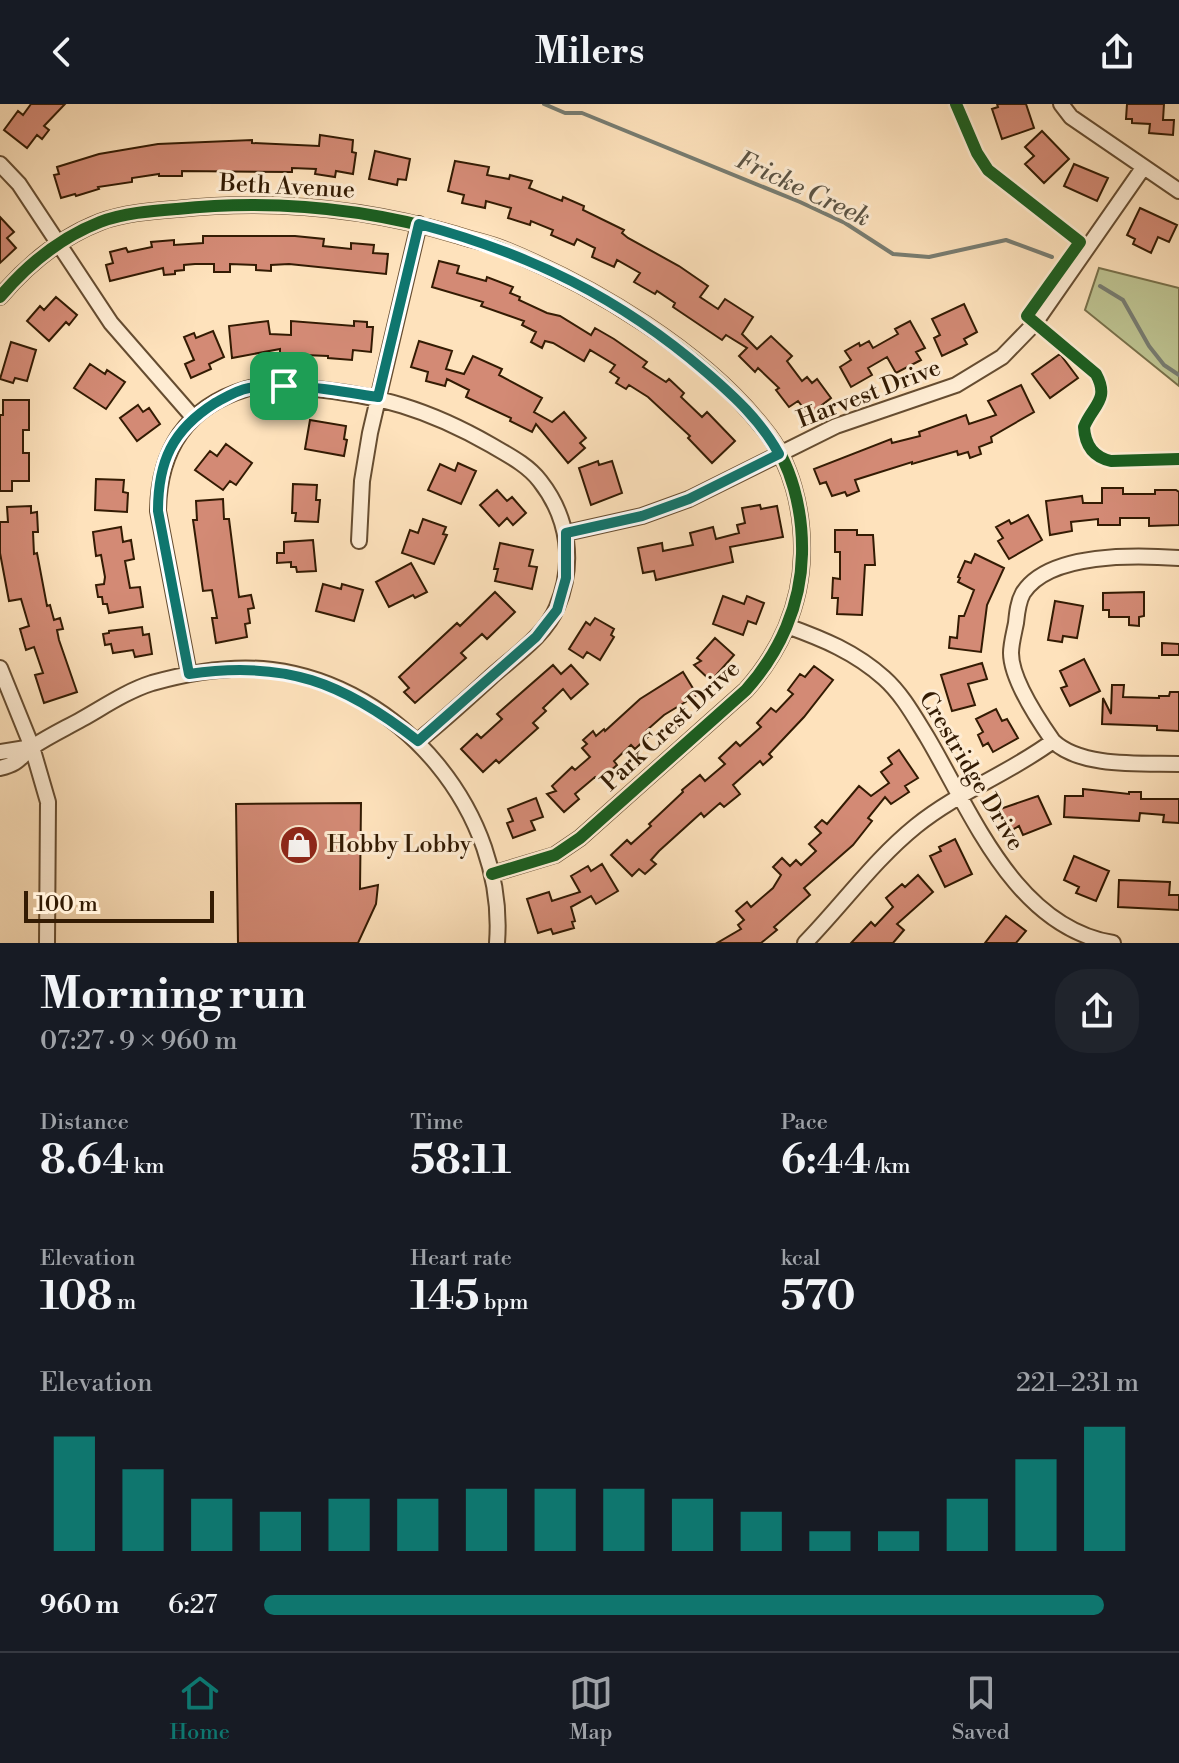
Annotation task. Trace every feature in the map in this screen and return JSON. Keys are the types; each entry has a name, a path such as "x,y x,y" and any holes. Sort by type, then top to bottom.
{"street":[{"path":"1061,104 1071,117 1179,191"},
{"path":"0,164 19,184 111,323 193,417"},
{"name":"Harvest Drive","path":"566,533 642,516 689,499 836,426 956,385 1002,357 1035,323 1143,168"},
{"name":"Beth Avenue","path":"0,297 22,270 58,244 101,222 141,213 220,204 309,206 356,211 419,224 501,248 592,290 669,340 733,395 765,430 779,454"},
{"path":"359,541 362,481 378,397 419,224"},
{"path":"189,674 158,511 158,487 163,465 173,445 193,417 250,387 284,386 378,397 466,430 513,458 539,479 566,533 566,578 557,610 536,637 418,741"},
{"name":"Park Crest Drive","path":"492,874 555,855 580,838 746,690 769,662 795,606 801,570 800,511 791,479 779,454"},
{"path":"1179,558 1089,559 1051,571 1023,593 1010,654 1021,687 1053,741 1071,754 1087,759 1179,764"},
{"name":"Crestridge Drive","path":"787,626 845,648 884,678 907,705 999,861 1021,889 1047,915 1067,928 1113,943"},
{"path":"0,668 32,747 48,802 47,943"},
{"path":"0,768 16,764 32,747 148,684 227,668 273,670 320,682 374,708 418,741 455,789 477,828 492,874 497,943"},
{"path":"805,943 836,912 884,853 919,824 1053,741"},
{"path":"0,752 32,747"},
{"path":"1059,943 1067,928"}],"green space":[{"path":"1099,268 1179,288 1179,386 1085,310"}],"building":[{"path":"31,104 65,104 44,126 49,130 42,139 37,135 27,148 4,130 18,111 23,115"},
{"path":"997,104 1026,104 1034,128 1002,139 992,109 998,107"},
{"path":"1127,104 1164,104 1163,120 1174,120 1173,135 1149,133 1150,124 1132,123 1132,119 1126,119"},
{"path":"1042,131 1069,159 1044,183 1025,164 1034,156 1025,147"},
{"path":"320,135 353,140 352,152 356,153 353,174 336,171 335,177 315,174 316,169 292,168 292,172 182,171 182,176 159,174 132,178 132,182 98,187 61,198 54,175 59,174 57,167 99,154 158,144 252,140 252,143 319,146"},
{"path":"375,151 410,159 406,180 398,179 397,185 369,179"},
{"path":"455,161 489,167 487,175 509,179 510,175 532,181 529,188 584,206 583,210 624,230 622,233 628,238 708,286 700,297 718,309 725,299 753,317 742,334 757,349 771,336 792,356 787,361 802,381 807,377 812,383 817,379 831,398 809,415 798,401 789,407 776,390 779,388 758,368 755,372 739,356 747,348 726,335 722,340 673,307 675,303 657,291 655,294 634,282 640,273 617,260 614,267 592,257 595,248 577,239 574,245 551,235 553,230 531,221 530,225 508,218 511,208 486,201 485,208 462,203 464,195 448,191"},
{"path":"1074,164 1108,178 1097,201 1064,186"},
{"path":"1140,208 1177,225 1169,242 1158,237 1151,253 1133,244 1135,239 1127,235"},
{"path":"0,217 14,232 7,238 16,248 0,263"},
{"path":"203,236 295,236 324,239 323,246 351,249 351,243 374,245 373,253 388,254 386,274 289,264 271,265 271,271 256,270 256,265 230,264 230,272 214,272 214,264 195,264 184,265 184,270 175,271 175,274 164,275 163,268 110,281 106,265 113,263 110,252 152,247 151,242 174,240 174,245 203,243"},
{"path":"439,261 459,266 457,273 486,281 487,277 513,287 510,293 520,297 519,300 560,316 591,335 595,328 614,339 647,362 643,367 666,382 669,379 684,393 681,397 702,417 707,412 735,441 712,463 688,438 690,436 648,397 629,385 626,389 616,383 619,378 610,372 615,365 590,350 584,361 553,343 545,341 542,348 531,342 536,332 522,325 524,321 481,306 483,302 432,287"},
{"path":"56,297 77,315 49,341 27,321 40,306 44,310"},
{"path":"964,304 977,332 964,339 967,344 942,356 934,338 940,335 932,319"},
{"path":"268,321 270,334 291,335 291,321 354,326 354,321 367,322 367,327 373,327 371,352 353,350 352,360 280,354 280,349 232,358 229,326"},
{"path":"910,321 925,348 916,352 921,360 896,373 887,357 868,368 872,375 851,387 840,367 851,360 845,351 869,341 873,348 898,334 895,329"},
{"path":"213,331 224,357 209,364 211,369 191,378 185,364 194,360 184,337 194,333 196,338"},
{"path":"419,341 452,351 446,369 464,374 473,356 502,369 499,375 542,398 534,412 552,422 564,412 586,438 580,443 585,448 568,463 536,424 532,432 510,421 511,418 466,397 469,390 447,379 445,386 426,381 428,372 411,367"},
{"path":"11,342 36,350 27,381 15,378 13,383 0,379"},
{"path":"1060,354 1078,378 1050,398 1032,374"},
{"path":"90,364 105,374 107,370 125,382 106,409 74,388"},
{"path":"1021,385 1034,412 991,437 992,442 979,447 981,454 970,458 968,452 958,455 957,451 912,462 855,480 859,491 847,496 845,492 832,496 826,482 820,484 814,469 891,439 892,443 920,436 919,432 966,415 969,424 996,415 988,401"},
{"path":"3,400 29,400 29,430 23,430 23,453 29,453 29,481 12,481 12,491 0,491 0,415 3,415"},
{"path":"138,405 143,412 149,408 160,424 137,441 120,418"},
{"path":"310,420 346,426 344,456 305,449"},
{"path":"226,444 252,463 236,485 230,481 223,490 195,470 210,451 217,456"},
{"path":"598,461 599,465 612,461 622,493 591,505 579,468"},
{"path":"458,463 476,471 461,504 428,490 440,464 455,471"},
{"path":"96,479 124,480 123,492 128,493 127,512 95,510"},
{"path":"293,484 317,485 316,500 320,500 318,522 295,521 296,513 292,513"},
{"path":"1102,488 1123,488 1123,494 1155,494 1155,490 1176,490 1179,492 1179,525 1149,526 1149,518 1120,518 1120,525 1098,525 1098,519 1071,522 1072,531 1050,535 1046,501 1082,496 1083,503 1102,503"},
{"path":"497,490 507,501 512,497 526,513 513,525 507,518 499,526 480,505"},
{"path":"223,499 224,519 229,519 239,597 251,595 254,608 248,609 250,623 245,624 247,637 216,643 212,618 217,618 212,590 203,591 193,520 197,520 196,501"},
{"path":"760,505 761,509 777,506 783,537 730,547 733,562 656,580 654,571 643,573 638,548 662,543 663,551 693,545 690,533 713,527 716,539 739,533 737,525 745,523 742,508"},
{"path":"31,506 31,513 37,512 38,532 33,532 34,554 37,553 47,606 50,605 54,620 60,618 63,629 57,630 59,640 77,692 44,703 35,675 43,673 34,647 26,650 20,629 29,626 21,599 9,601 0,553 0,522 8,522 7,507"},
{"path":"1028,515 1042,540 1009,559 998,541 1003,538 996,527 1009,520 1011,524"},
{"path":"423,519 446,527 443,534 447,535 434,564 402,553 410,530 418,533"},
{"path":"121,527 123,542 131,540 134,559 125,561 130,588 140,587 143,607 109,613 107,604 103,604 102,597 98,597 96,585 104,584 105,577 101,555 96,556 93,532"},
{"path":"835,530 857,530 857,535 873,535 875,565 865,565 862,615 837,614 838,598 832,598 833,578 840,579 840,552 835,552"},
{"path":"313,540 316,571 297,572 296,567 291,567 291,562 277,563 277,553 284,553 284,542"},
{"path":"500,543 533,550 529,566 537,567 532,589 495,581 498,569 494,569"},
{"path":"975,554 1004,568 987,605 981,652 949,648 950,637 957,638 959,616 964,616 974,590 958,582 958,577 965,561 971,563"},
{"path":"411,563 427,592 389,607 376,582"},
{"path":"323,584 341,589 342,584 363,590 354,621 316,611"},
{"path":"495,592 515,612 487,639 482,634 461,653 466,658 415,703 404,692 409,688 399,677"},
{"path":"1144,592 1144,616 1139,617 1139,626 1129,625 1129,617 1109,617 1109,610 1103,610 1103,593"},
{"path":"723,596 744,604 747,596 764,603 756,624 748,621 743,635 713,624"},
{"path":"1055,601 1083,606 1077,638 1063,636 1062,642 1048,640"},
{"path":"595,618 614,629 611,635 614,637 600,660 587,652 583,658 569,649 586,622 590,625"},
{"path":"142,627 143,635 149,634 152,654 135,657 133,650 113,653 111,644 105,645 103,634 109,631"},
{"path":"715,638 734,655 711,681 694,665 701,661 697,658"},
{"path":"1162,643 1179,644 1179,655 1162,655"},
{"path":"1084,659 1100,691 1070,706 1061,688 1067,686 1060,671"},
{"path":"982,663 987,679 968,684 975,705 952,711 941,675"},
{"path":"553,665 561,674 571,665 588,684 571,699 563,689 543,708 546,711 533,723 538,728 499,763 496,760 483,772 461,749 477,734 481,738 502,719 497,714"},
{"path":"814,666 833,680 769,754 772,757 763,765 760,761 733,785 740,794 724,807 720,803 704,817 701,813 651,860 656,864 645,874 639,869 632,876 611,855 627,840 631,844 700,775 705,781 725,764 719,758 736,742 740,746 761,727 757,723 771,708 776,712 793,694 788,690 800,674 805,677"},
{"path":"683,672 697,695 664,715 647,730 651,734 635,749 631,745 614,761 617,765 599,781 595,777 575,794 579,799 564,812 547,794 556,791 552,786 572,767 575,770 590,757 582,748 587,744 583,740 593,731 596,736 605,731 640,699"},
{"path":"1112,685 1124,685 1123,697 1159,698 1169,696 1170,692 1179,692 1179,731 1157,730 1157,726 1102,724 1103,698 1111,714"},
{"path":"996,709 1002,721 1007,719 1018,738 993,752 988,743 983,746 978,735 983,732 976,719"},
{"path":"899,750 918,778 905,786 909,792 891,804 885,797 868,818 872,821 853,845 804,888 810,895 761,943 717,943 741,929 738,925 744,920 736,911 747,902 751,907 773,888 781,875 773,867 782,858 790,866 796,860 801,865 816,851 809,844 821,833 815,827 822,820 827,824 859,786 871,796 889,783 881,772 892,764 888,758"},
{"path":"1083,789 1129,794 1141,792 1141,799 1179,799 1179,823 1163,822 1164,815 1140,813 1139,821 1064,817 1065,796 1083,796"},
{"path":"1038,796 1051,824 1023,835 1019,826 1010,831 1000,809"},
{"path":"536,798 543,817 531,821 535,830 513,838 507,823 513,821 508,809"},
{"name":"Hobby Lobby","path":"361,803 360,889 378,885 376,904 358,943 238,943 236,804"},
{"path":"955,839 972,874 945,887 930,856"},
{"path":"1074,856 1109,871 1096,901 1076,893 1079,887 1064,880"},
{"path":"602,864 618,891 596,904 591,896 571,907 574,928 553,934 551,929 538,933 527,899 549,892 552,901 580,892 571,876 588,866 591,871"},
{"path":"918,875 933,892 897,924 904,930 893,943 851,943 871,922 875,926 893,907 886,898"},
{"path":"1119,880 1170,882 1169,895 1179,895 1179,910 1118,907"},
{"path":"1006,916 1026,931 1016,943 985,943"}],"waterway":[{"name":"Fricke Creek","path":"544,104 565,113 582,113 800,202 845,223 893,254 929,257 1006,240 1052,257"},
{"name":"Fricke Creek","path":"1100,286 1123,300 1149,346 1164,365 1179,375"}],"cycle path":[{"path":"956,104 977,153 988,170 1080,242 1027,316 1096,374 1101,396 1084,427 1091,449 1099,457 1111,461 1179,459"},
{"path":"0,297 21,274 57,244 100,222 128,214 248,205 318,208 388,218 498,247 574,282 679,348 739,400 764,429 789,472 798,505 802,538 798,591 786,627 769,660 746,690 580,838 555,855 492,874"}],"place":[{"name":"Hobby Lobby","path":"299,845"}],"route":[{"path":"419,224 501,248 592,290 669,340 733,395 765,430 779,454 689,499 642,516 566,533 566,578 557,610 536,637 418,741 374,708 320,682 273,670 227,668 189,674 158,511 158,487 163,465 193,417 250,387 284,386 378,397 419,224"}]}
